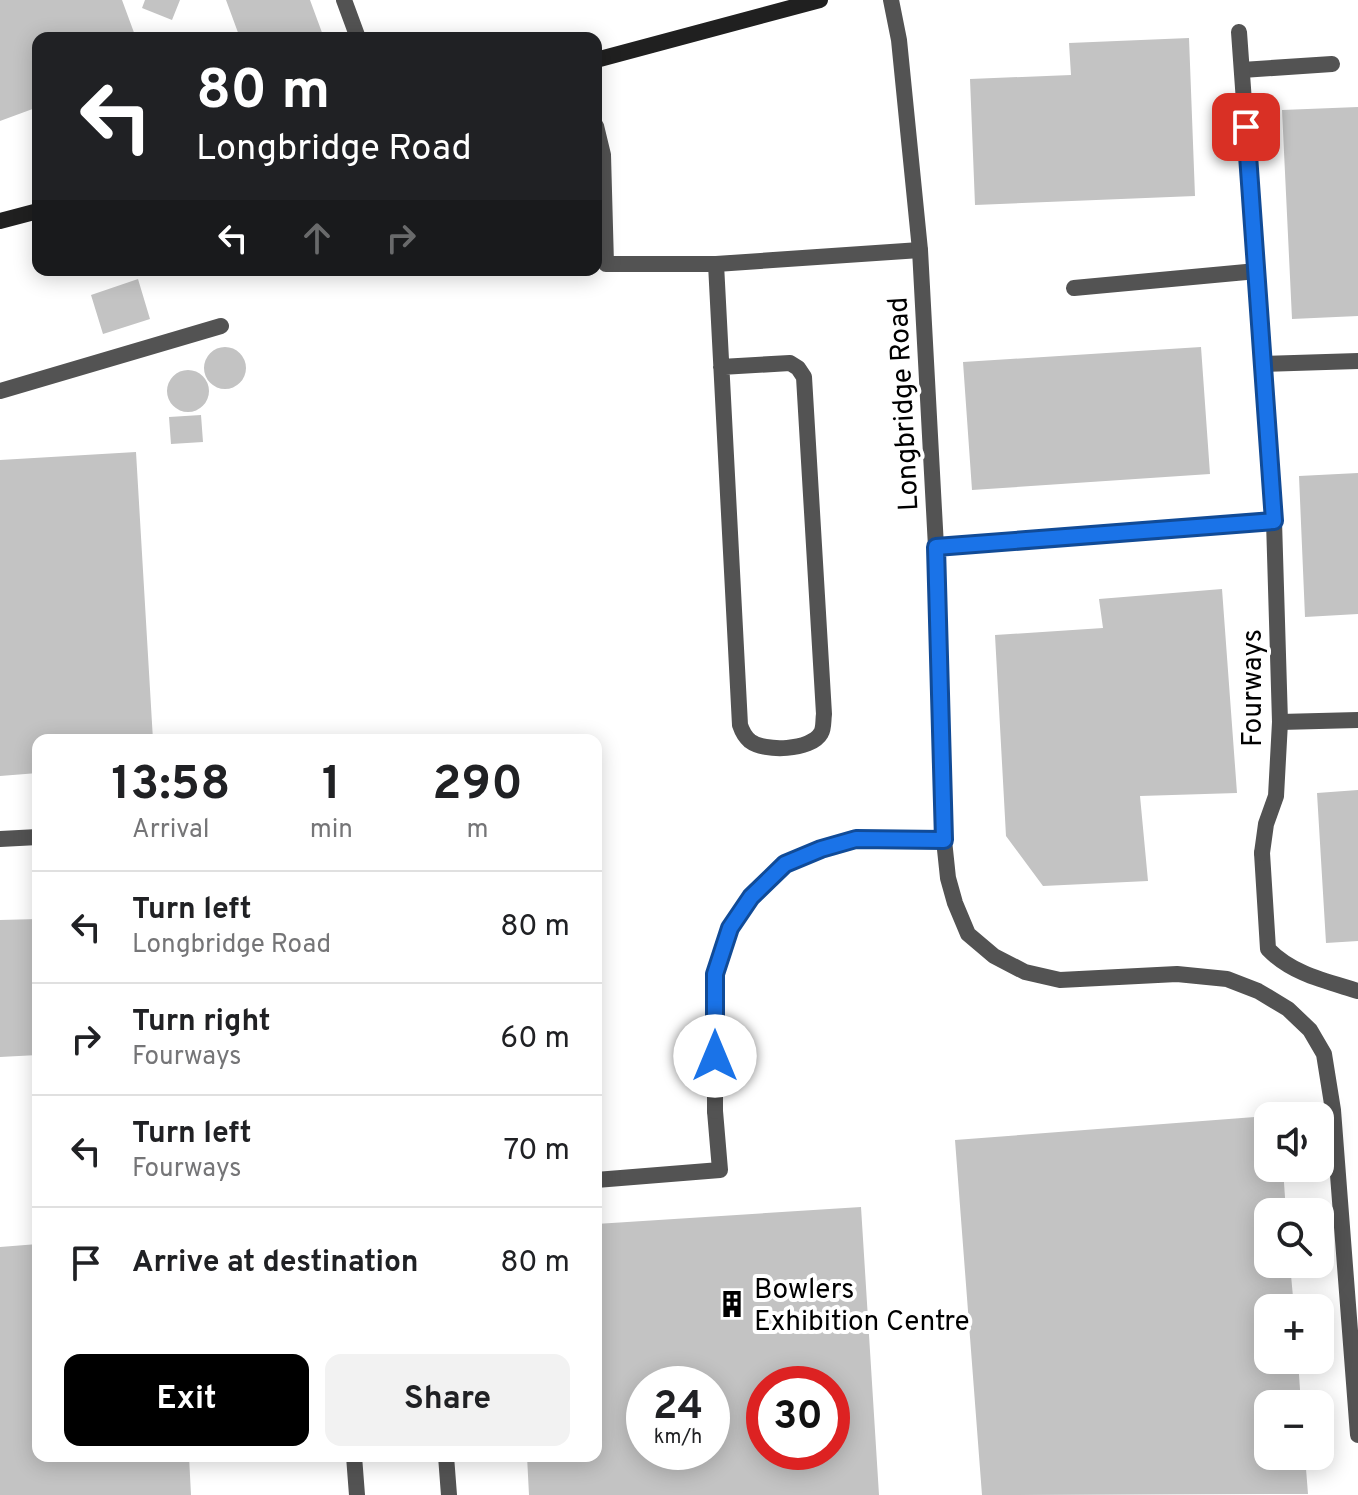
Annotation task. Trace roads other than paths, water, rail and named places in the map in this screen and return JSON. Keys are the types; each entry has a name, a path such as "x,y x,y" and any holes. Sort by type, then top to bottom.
{"main road":[{"path":"602,58 820,0"},
{"path":"0,221 32,213"}],"street":[{"path":"344,0 356,32"},
{"name":"Longbridge Road","path":"891,0 899,40 920,250 936,547 944,840 948,878 955,903 968,934 994,956 1025,972 1060,980 1177,974 1227,979 1258,991 1288,1009 1310,1030 1324,1054 1333,1110 1358,1435"},
{"name":"Fourways","path":"1239,32 1274,521 1280,722 1276,796 1266,824 1262,853 1268,949 1298,972 1358,991"},
{"path":"1242,70 1332,64"},
{"path":"602,151 606,264 716,264 920,250"},
{"path":"716,264 721,367 740,725 750,741 771,749 809,743 822,732 824,714 804,377 790,363 721,367"},
{"path":"1074,288 1257,271"},
{"path":"0,391 221,326"},
{"path":"1263,364 1358,361"},
{"path":"936,547 1274,521"},
{"path":"1280,722 1358,720"},
{"path":"0,839 32,837"},
{"path":"602,1180 720,1170 715,1111 715,974 730,928 751,897 785,864 821,849 856,839 944,840"},
{"path":"354,1462 357,1495"},
{"path":"446,1462 449,1495"}],"place":[{"name":"Bowlers Exhibition Centre","path":"732,1304"}]}
